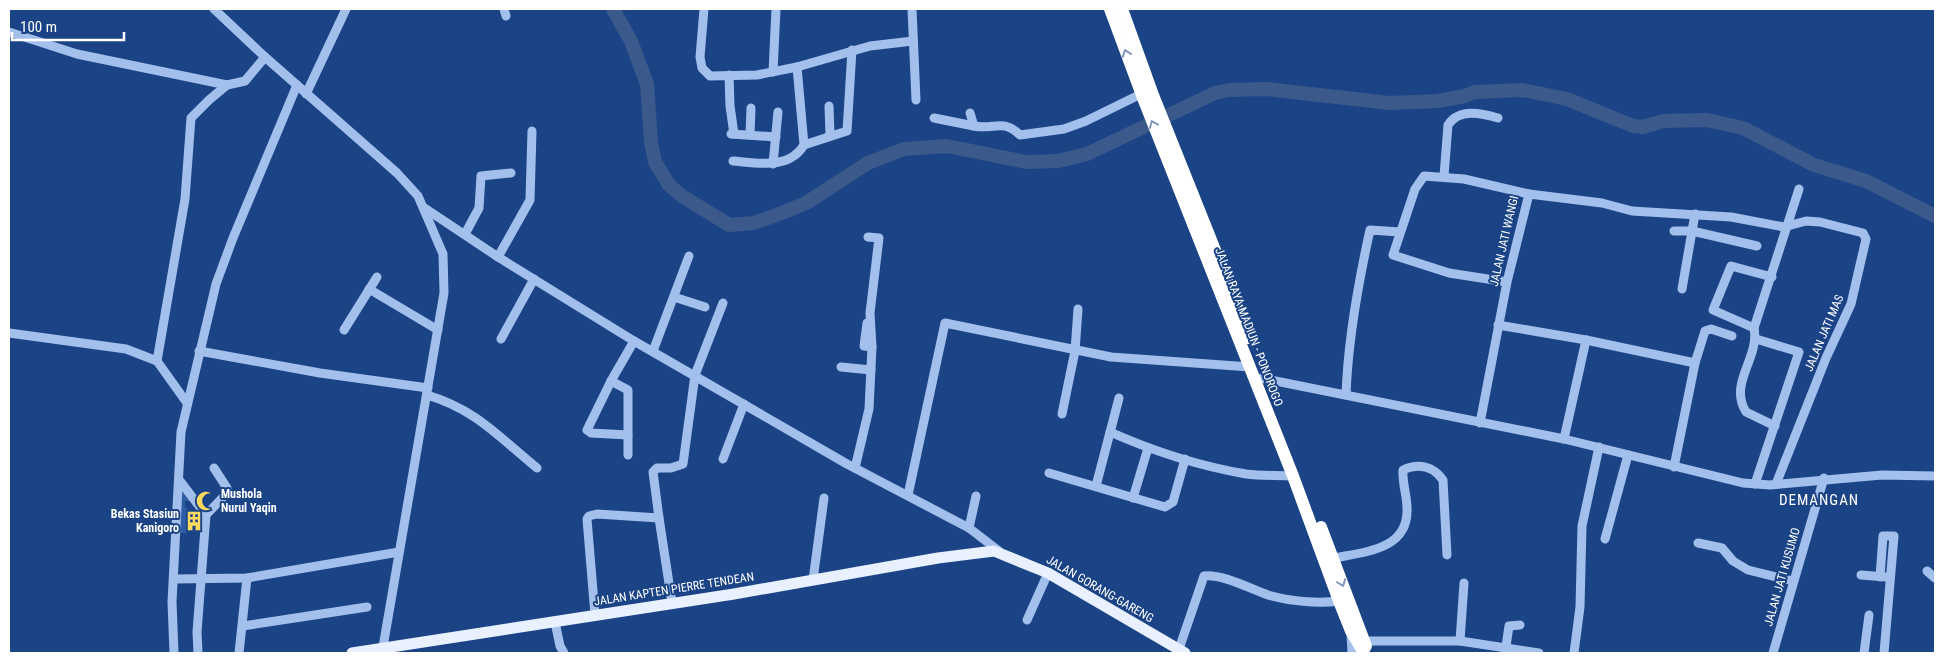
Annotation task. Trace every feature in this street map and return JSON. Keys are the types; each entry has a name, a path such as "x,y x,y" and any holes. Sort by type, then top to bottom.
{"highway":[{"name":"JALAN RAYA MADIUN - PONOROGO","path":"1110,9 1125,33"},
{"name":"JALAN RAYA MADIUN - PONOROGO","path":"1122,9 1125,33 1140,97 1182,180 1210,252 1250,367 1293,476 1366,649"},
{"name":"JALAN RAYA MADIUN - PONOROGO","path":"1210,252 1231,290 1261,378 1329,560 1339,602 1351,631 1366,649"}],"main road":[{"name":"JALAN KAPTEN PIERRE TENDEAN","path":"352,653 383,647 399,650 595,615 938,558 1000,551"},
{"name":"JALAN GORANG-GARENG","path":"1000,551 1048,573 1182,651"}],"street":[{"path":"214,9 306,94 397,173 418,196 444,254 444,293 383,647"},
{"path":"226,19 229,9"},
{"path":"306,94 346,9"},
{"path":"704,9 700,57 702,68 710,76 756,75 798,67 852,50 913,41"},
{"path":"773,72 776,9"},
{"path":"912,9 916,100"},
{"path":"9,32 77,54 227,85 245,81 265,57"},
{"path":"804,145 847,131 852,50"},
{"path":"733,161 773,164 789,160 799,153 804,145 798,67"},
{"path":"730,76 732,134 776,137"},
{"path":"157,361 185,199 191,118 208,100 227,85"},
{"path":"174,653 172,602 175,579 181,432 187,404 216,284 233,238 297,85"},
{"path":"934,118 982,128 1002,125 1009,126 1020,135 1043,134 1086,121 1140,97"},
{"path":"829,106 830,135"},
{"path":"750,135 751,108"},
{"path":"773,164 778,112"},
{"path":"970,113 974,126"},
{"path":"1444,176 1448,125 1452,119 1470,113 1498,118"},
{"path":"498,257 530,200 532,131"},
{"path":"465,234 479,208 481,176 511,173"},
{"name":"JALAN JATI WANGI","path":"1480,423 1507,282 1529,194 1444,176 1426,175 1421,178 1392,253 1394,256 1449,273 1507,282"},
{"path":"1775,426 1746,412 1739,390 1756,338 1754,328 1789,226 1799,189"},
{"path":"1529,194 1602,203 1632,211 1731,216 1789,226"},
{"path":"422,206 498,257 634,341 855,468 969,528 1000,551"},
{"path":"1682,289 1694,214"},
{"name":"JALAN JATI MAS","path":"1776,484 1826,358 1851,304 1866,239 1863,233 1820,222 1806,221 1789,226"},
{"path":"1346,395 1348,356 1357,287 1370,230 1400,232"},
{"path":"1674,231 1692,231 1757,246"},
{"path":"855,468 869,409 872,347 864,346 879,238 868,237"},
{"path":"653,351 689,256"},
{"path":"1754,328 1713,310 1731,266 1772,277"},
{"path":"344,330 377,277"},
{"path":"502,339 534,279"},
{"path":"369,289 438,330"},
{"path":"674,297 705,307"},
{"path":"672,603 653,472 657,468 671,468 684,464 695,376 723,302"},
{"path":"1062,414 1075,351 1078,309"},
{"path":"908,495 944,324 1111,357 1250,367"},
{"path":"1498,325 1586,340 1695,363"},
{"path":"1674,467 1695,363 1704,331 1711,329 1732,336"},
{"path":"9,333 126,349 157,361 187,404"},
{"path":"1755,484 1799,352 1756,338"},
{"path":"1564,439 1586,340"},
{"path":"628,435 591,433 587,430 611,381 634,341"},
{"path":"199,351 427,392 475,416 537,468"},
{"path":"841,367 871,370"},
{"path":"1261,378 1564,439 1674,467 1755,484 1776,484 1882,474 1935,476"},
{"path":"611,381 628,390 628,455"},
{"path":"1096,486 1119,398"},
{"path":"723,459 744,404"},
{"path":"1110,432 1148,448 1185,460 1248,474 1293,476"},
{"path":"1574,653 1580,606 1582,526 1599,447"},
{"path":"1133,498 1148,448"},
{"path":"1605,539 1628,455"},
{"path":"1049,473 1159,506 1169,505 1173,502 1185,460"},
{"path":"1329,560 1385,547 1395,539 1407,518 1403,470 1415,466 1430,468 1443,480 1447,555"},
{"path":"198,653 197,632 200,580 206,515 227,493 214,468"},
{"name":"JALAN JATI KUSUMO","path":"1773,653 1824,478"},
{"path":"180,481 206,515"},
{"path":"969,528 976,496"},
{"path":"813,580 824,498"},
{"path":"595,615 587,524 589,516 609,514 659,518"},
{"path":"1880,577 1884,535 1895,537 1884,653"},
{"path":"1698,543 1722,548 1733,561 1748,570 1793,581"},
{"path":"175,579 247,578 399,552"},
{"path":"1927,571 1935,578"},
{"path":"1027,620 1048,573"},
{"path":"1861,575 1891,578"},
{"path":"1182,651 1204,576 1222,579 1271,596 1339,602"},
{"path":"239,653 247,578"},
{"path":"1460,641 1464,583"},
{"path":"242,626 367,607"},
{"path":"1864,653 1869,615"},
{"path":"555,622 560,646 564,653"},
{"path":"1506,651 1509,626 1520,625"},
{"path":"1351,631 1352,653"},
{"path":"1366,649 1460,641 1506,651 1539,653"}],"shaded area":[{"path":"183,491 193,501 185,501 185,507 190,510 189,530 187,530 187,533 178,533"}],"waterway":[{"path":"613,9 631,41 647,84 651,142 655,162 669,185 682,196 729,225 754,223 806,203 868,163 904,149 947,146 1026,162 1058,161 1087,154 1215,93 1229,90 1267,89 1389,103 1438,101 1465,96 1475,92 1523,90 1567,99 1633,126 1643,127 1663,121 1707,120 1743,128 1814,165 1866,181 1935,216"}],"place":[{"name":"Mushola Nurul Yaqin","path":"206,501"},
{"name":"Bekas Stasiun Kanigoro","path":"194,521"}],"district":[{"name":"DEMANGAN","path":"1819,500"}]}
